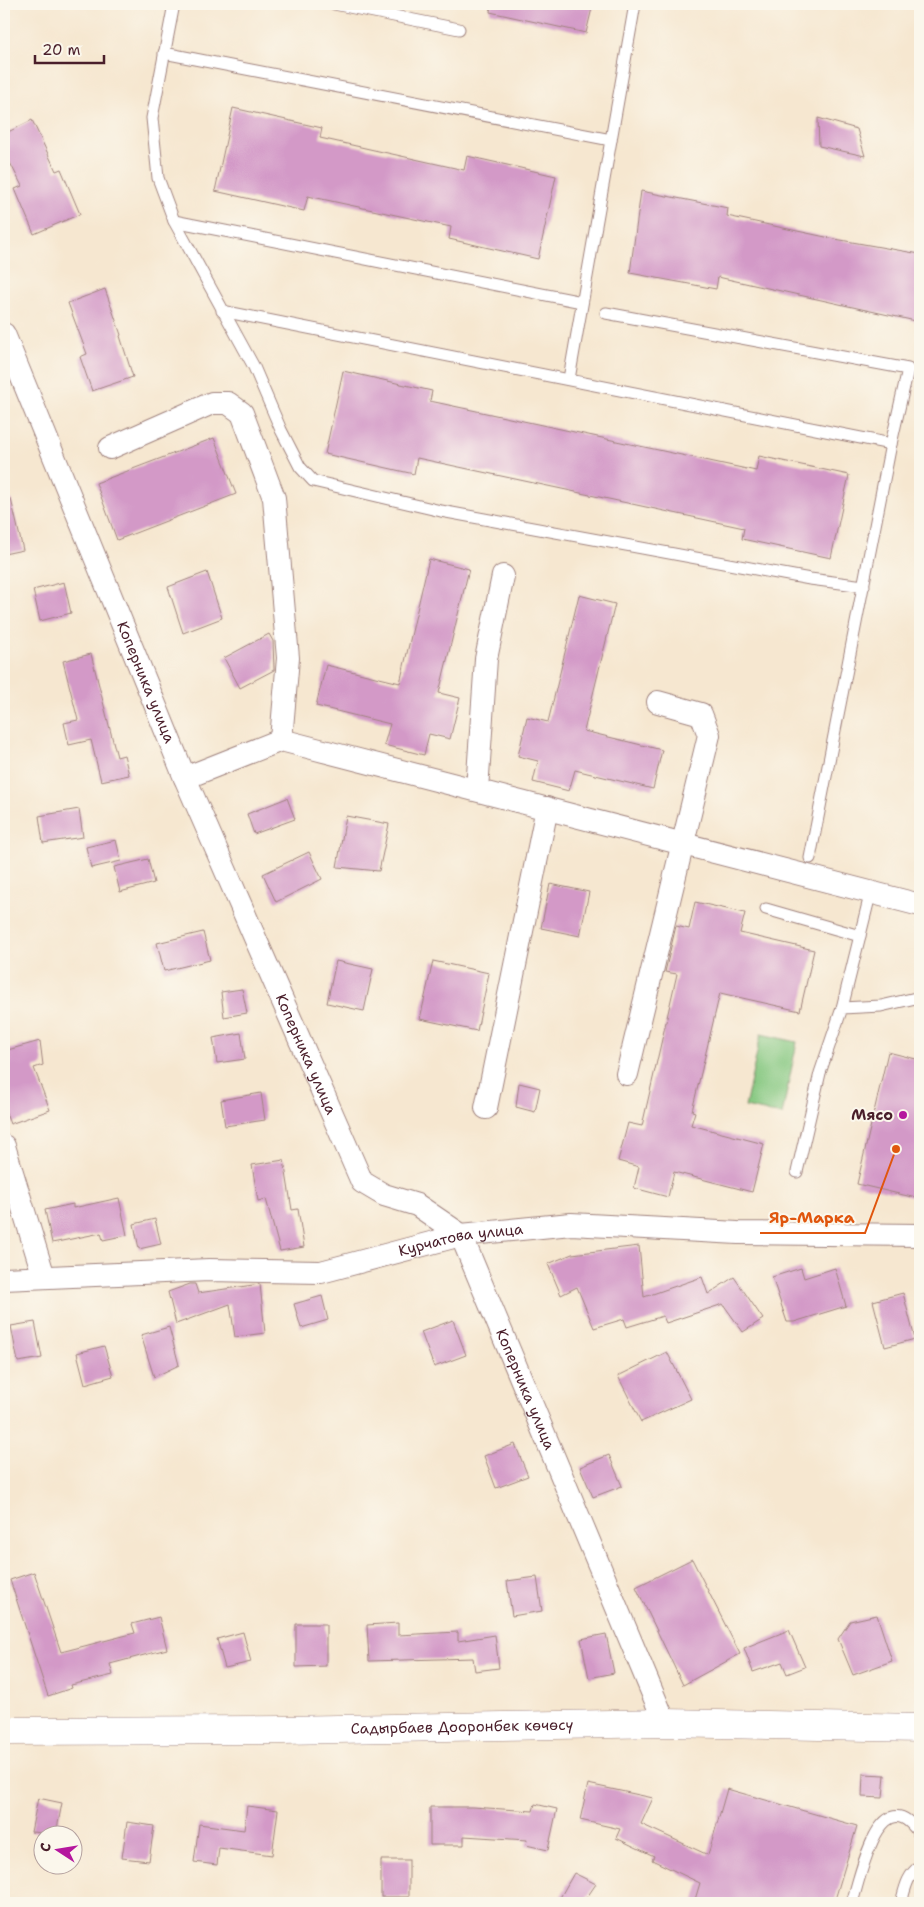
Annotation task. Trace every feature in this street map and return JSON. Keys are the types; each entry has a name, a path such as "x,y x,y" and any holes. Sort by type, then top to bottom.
{"main road":[{"name":"Садырбаев Дооронбек көчөсү","path":"4,1731 274,1730 665,1723 920,1728"}],"street":[{"name":"Коперника улица","path":"4,334 185,778 362,1182 384,1195 417,1205 461,1235 665,1723"},
{"path":"110,448 212,403 228,403 242,413 274,498 288,658 281,740"},
{"path":"477,790 486,659 503,576"},
{"path":"627,1074 709,735 701,714 658,702"},
{"path":"185,778 281,740 920,905"},
{"path":"486,1108 547,808"},
{"path":"4,1146 44,1277"},
{"name":"Курчатова улица","path":"4,1279 209,1270 321,1272 461,1235 571,1224 738,1233 920,1235"}],"lane":[{"path":"174,4 152,118 158,178 174,221 254,367 281,430 300,467 313,481 441,511 810,579 864,586"},
{"path":"334,4 459,29"},
{"path":"569,379 635,4"},
{"path":"164,54 610,140"},
{"path":"174,221 582,302"},
{"path":"222,311 892,444"},
{"path":"606,312 908,369 810,858"},
{"path":"797,1172 820,1073 842,1008 871,891"},
{"path":"766,909 860,936"},
{"path":"842,1008 881,1006 920,997"},
{"path":"852,1903 866,1856 879,1827 884,1821 892,1817 907,1819 920,1835"},
{"path":"901,1903 908,1878 920,1866"}],"green space":[{"path":"761,1034 797,1042 782,1115 745,1107"}],"building":[{"path":"491,4 593,4 586,33 490,12"},
{"path":"233,108 322,128 320,138 464,170 467,156 556,176 538,259 449,239 451,227 308,196 304,211 215,191"},
{"path":"818,118 857,129 865,156 819,146"},
{"path":"32,120 56,171 61,169 80,214 34,234 15,189 22,186 4,151 4,134"},
{"path":"641,191 728,208 727,216 835,239 920,254 920,322 718,277 716,289 630,273"},
{"path":"105,289 133,377 92,391 80,357 87,354 68,303"},
{"path":"343,371 432,391 430,401 756,471 759,456 849,475 831,558 742,539 744,528 417,458 414,474 325,454"},
{"path":"214,438 236,494 117,540 96,483"},
{"path":"11,499 23,550 4,554 4,500"},
{"path":"429,559 469,569 439,693 460,698 450,739 429,734 424,755 384,745 390,724 316,706 326,665 400,683"},
{"path":"207,572 222,618 183,633 168,587"},
{"path":"64,582 71,613 40,621 33,590"},
{"path":"579,595 615,604 584,731 662,750 653,789 575,770 569,791 533,782 538,761 518,756 527,717 548,722"},
{"path":"269,634 273,641 274,670 240,688 224,658"},
{"path":"91,654 117,757 124,755 129,775 101,781 91,740 69,745 64,723 78,720 63,661"},
{"path":"287,798 295,819 254,834 247,814"},
{"path":"79,809 83,837 43,843 39,816"},
{"path":"346,816 389,824 379,871 337,867"},
{"path":"116,840 121,861 91,868 86,847"},
{"path":"309,852 322,879 276,902 263,874"},
{"path":"148,859 154,883 120,892 114,867"},
{"path":"550,884 589,892 580,936 541,928"},
{"path":"695,902 745,913 740,933 814,950 800,1011 720,993 692,1111 695,1112 691,1125 764,1144 752,1192 674,1172 668,1197 634,1188 639,1167 618,1161 628,1123 642,1126 677,974 665,972 676,926 689,929"},
{"path":"203,932 210,960 164,971 157,943"},
{"path":"336,961 373,969 364,1011 327,1003"},
{"path":"433,961 489,973 477,1031 420,1019"},
{"path":"242,989 247,1013 224,1017 221,992"},
{"path":"241,1033 245,1059 217,1063 213,1038"},
{"path":"40,1041 43,1065 34,1068 50,1110 10,1124 4,1108 4,1051"},
{"path":"888,1052 920,1060 920,1179 916,1198 857,1184"},
{"path":"519,1083 540,1088 535,1112 516,1107"},
{"path":"261,1093 265,1120 225,1126 221,1100"},
{"path":"284,1160 292,1210 298,1209 304,1247 280,1251 266,1199 258,1201 252,1165"},
{"path":"119,1198 127,1235 103,1240 101,1233 52,1243 45,1210 73,1204 73,1208"},
{"path":"155,1219 161,1244 139,1249 134,1224"},
{"path":"639,1246 644,1297 702,1277 708,1294 734,1277 763,1319 743,1332 723,1304 666,1323 663,1316 627,1327 624,1319 594,1328 577,1287 561,1295 548,1264 572,1254"},
{"path":"801,1268 804,1278 835,1268 846,1306 794,1322 787,1322 772,1277"},
{"path":"195,1284 198,1293 260,1284 265,1333 235,1337 230,1304 176,1324 168,1292"},
{"path":"903,1293 915,1339 885,1347 873,1301"},
{"path":"322,1296 328,1320 301,1328 294,1304"},
{"path":"453,1320 466,1355 434,1367 421,1332"},
{"path":"35,1322 42,1358 18,1362 11,1326"},
{"path":"169,1327 179,1365 154,1377 141,1335"},
{"path":"104,1346 113,1376 85,1384 77,1353"},
{"path":"667,1352 691,1399 641,1422 618,1376"},
{"path":"515,1444 528,1476 496,1488 484,1456"},
{"path":"609,1455 622,1486 593,1497 580,1467"},
{"path":"692,1559 740,1654 683,1685 636,1587"},
{"path":"34,1572 61,1652 135,1633 132,1624 159,1617 167,1649 110,1664 113,1675 71,1685 72,1688 48,1696 10,1580"},
{"path":"537,1577 542,1611 512,1616 507,1581"},
{"path":"877,1615 892,1661 853,1675 838,1639 850,1621"},
{"path":"398,1623 398,1635 458,1632 458,1641 495,1635 499,1668 475,1671 473,1658 369,1661 367,1625"},
{"path":"296,1624 326,1624 326,1666 296,1667"},
{"path":"789,1630 805,1667 787,1674 782,1662 753,1672 744,1648"},
{"path":"243,1632 251,1662 225,1668 217,1639"},
{"path":"606,1634 614,1673 589,1678 581,1639"},
{"path":"863,1774 885,1775 883,1798 862,1797"},
{"path":"588,1784 653,1798 641,1824 708,1855 727,1789 857,1826 834,1903 694,1903 700,1883 652,1860 654,1856 616,1838 620,1829 580,1820"},
{"path":"38,1798 62,1803 58,1824 33,1824"},
{"path":"535,1804 557,1809 548,1850 526,1845 527,1840 464,1836 464,1845 430,1845 430,1807 472,1807 533,1811"},
{"path":"247,1806 278,1810 272,1855 219,1848 217,1865 194,1862 199,1824 244,1830"},
{"path":"127,1822 154,1826 149,1861 122,1858"},
{"path":"381,1860 409,1860 409,1897 381,1897"},
{"path":"574,1873 596,1884 583,1903 557,1903"}],"place":[{"name":"Мясо","path":"903,1115"},
{"name":"Яр-Марка","path":"896,1149"}]}
